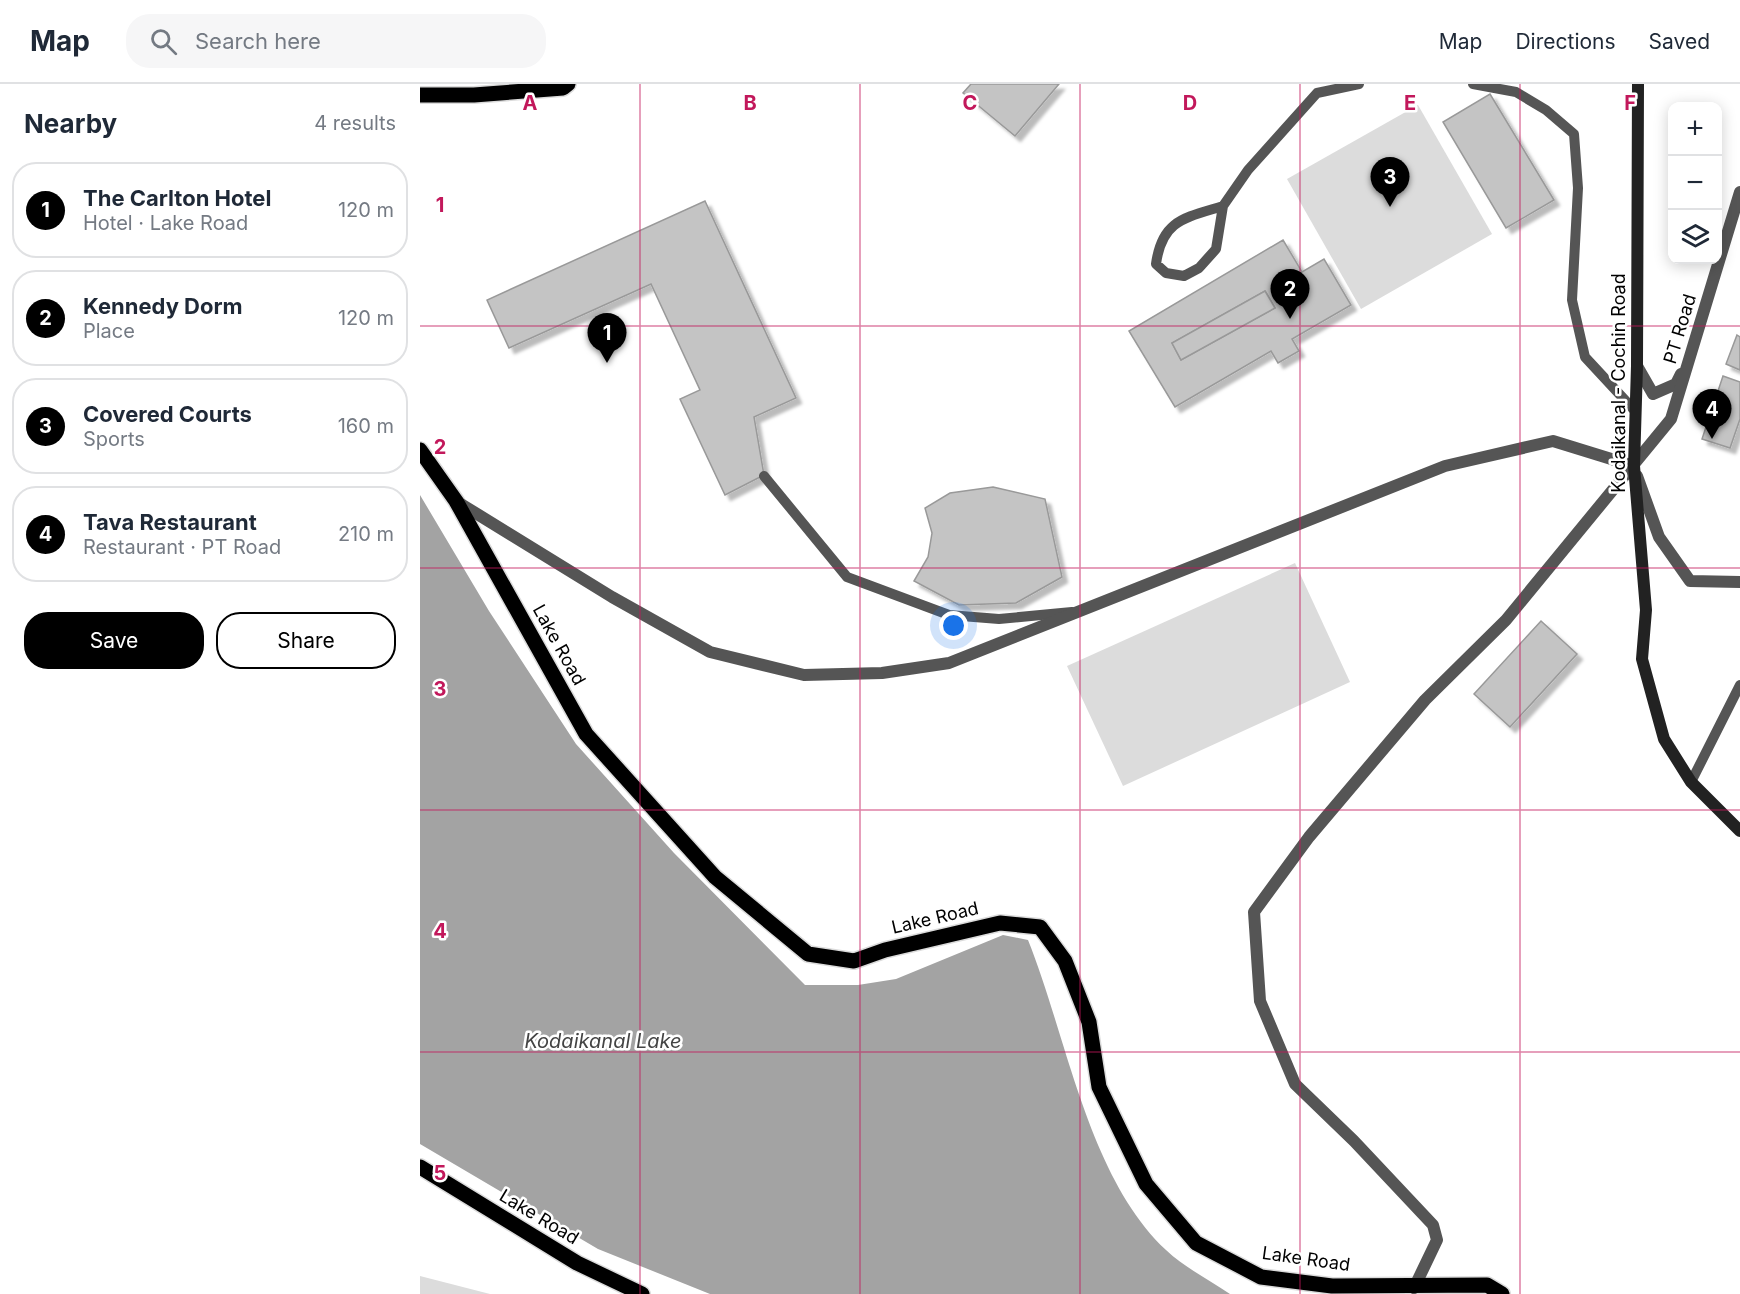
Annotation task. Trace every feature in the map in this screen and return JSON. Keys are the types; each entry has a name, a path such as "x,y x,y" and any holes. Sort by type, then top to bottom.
{"main road":[{"path":"420,95 474,96 563,88 568,84"},
{"name":"Kodaikanal - Cochin Road","path":"1638,84 1637,366 1634,466 1646,610 1642,659 1664,739 1691,782 1740,831"},
{"name":"Lake Road","path":"420,450 456,501 586,734 715,877 808,954 854,961 885,950 1000,923 1040,927 1065,961 1089,1022 1099,1087 1146,1184 1197,1243 1261,1276 1332,1286 1414,1288 1487,1285 1503,1294"},
{"name":"Lake Road","path":"420,1167 578,1263 642,1294"}],"street":[{"name":"PT Road","path":"1414,1288 1437,1240 1433,1225 1295,1084 1260,1001 1254,912 1309,837 1425,700 1506,620 1671,419 1740,192"},
{"path":"1637,366 1653,394 1676,384 1696,340"},
{"path":"456,501 612,597 710,652 804,675 882,673 950,663 1445,466 1553,441 1634,466 1659,537 1689,581 1740,582"}],"lane":[{"path":"1223,206 1175,222 1159,242 1156,264 1166,273 1184,276 1199,268 1216,249 1223,206 1248,170 1317,93 1359,84"},
{"path":"1473,84 1516,92 1546,110 1574,134 1578,189 1572,300 1582,346 1585,357 1636,412"},
{"path":"764,476 847,577 949,615 999,619 1081,611"},
{"path":"1691,782 1740,685"}],"shaded area":[{"path":"1418,105 1492,234 1361,309 1287,179"},
{"path":"1295,563 1350,682 1123,786 1067,666"},
{"path":"420,1276 490,1294 420,1294"}],"water":[{"name":"Kodaikanal Lake","path":"420,495 489,611 576,744 674,853 805,985 858,985 896,979 1003,935 1028,940 1082,1104 1117,1184 1139,1220 1166,1250 1189,1268 1230,1294 710,1294 598,1249 420,1144"}],"building":[{"path":"971,84 1059,84 1015,136 963,93"},
{"path":"1490,94 1554,200 1506,228 1443,122"},
{"path":"705,201 796,398 754,417 764,475 725,495 680,399 700,390 651,284 509,348 487,300"},
{"path":"1283,240 1302,272 1324,259 1351,305 1292,339 1299,351 1278,363 1271,351 1175,407 1129,331","holes":["1265,291 1275,308 1181,360 1172,343"]},
{"path":"1265,291 1275,308 1181,360 1172,343"},
{"path":"1737,335 1740,337 1740,370 1726,364"},
{"path":"1723,376 1740,382 1740,419 1730,448 1702,439"},
{"path":"993,487 1045,499 1062,577 1016,603 959,605 914,581 928,557 932,533 925,508 950,493"},
{"path":"1541,621 1577,654 1510,727 1474,694"}],"place":[{"name":"Covered Courts","path":"1390,207"},
{"name":"Kennedy Dorm","path":"1290,319"},
{"name":"The Carlton Hotel","path":"607,363"},
{"name":"Tava Restaurant","path":"1712,439"}]}
